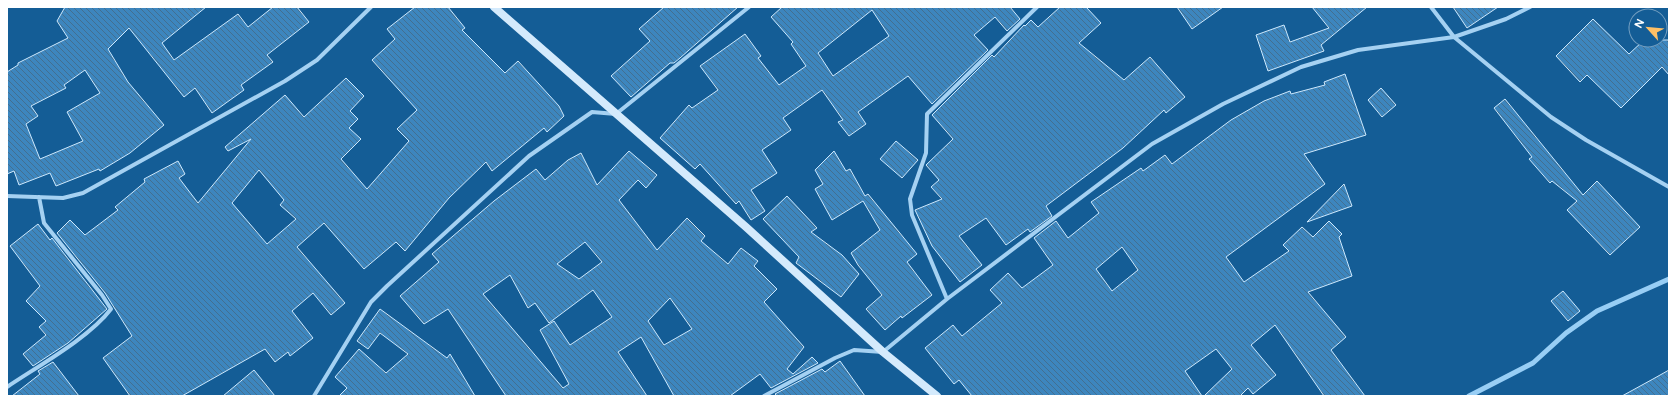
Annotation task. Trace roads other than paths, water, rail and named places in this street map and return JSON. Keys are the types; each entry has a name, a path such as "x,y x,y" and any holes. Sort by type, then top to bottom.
{"main road":[{"path":"494,7 746,227 883,352 937,396"}],"street":[{"path":"7,196 63,198 83,193 285,81 317,60 371,7"},
{"path":"314,396 371,302 529,156 592,112 616,114 749,7"},
{"path":"946,299 912,215 910,199 926,153 927,114 1037,7"},
{"path":"1431,7 1454,37 1550,117 1586,140 1669,187"},
{"path":"764,396 835,358 854,350 883,352 946,299 1152,144 1223,104 1301,66 1358,50 1454,37 1506,19 1530,7"},
{"path":"7,387 64,350 106,316 112,309 44,223 39,197"}],"waterway":[{"path":"1469,396 1533,363 1566,333 1597,311 1669,279"}]}
